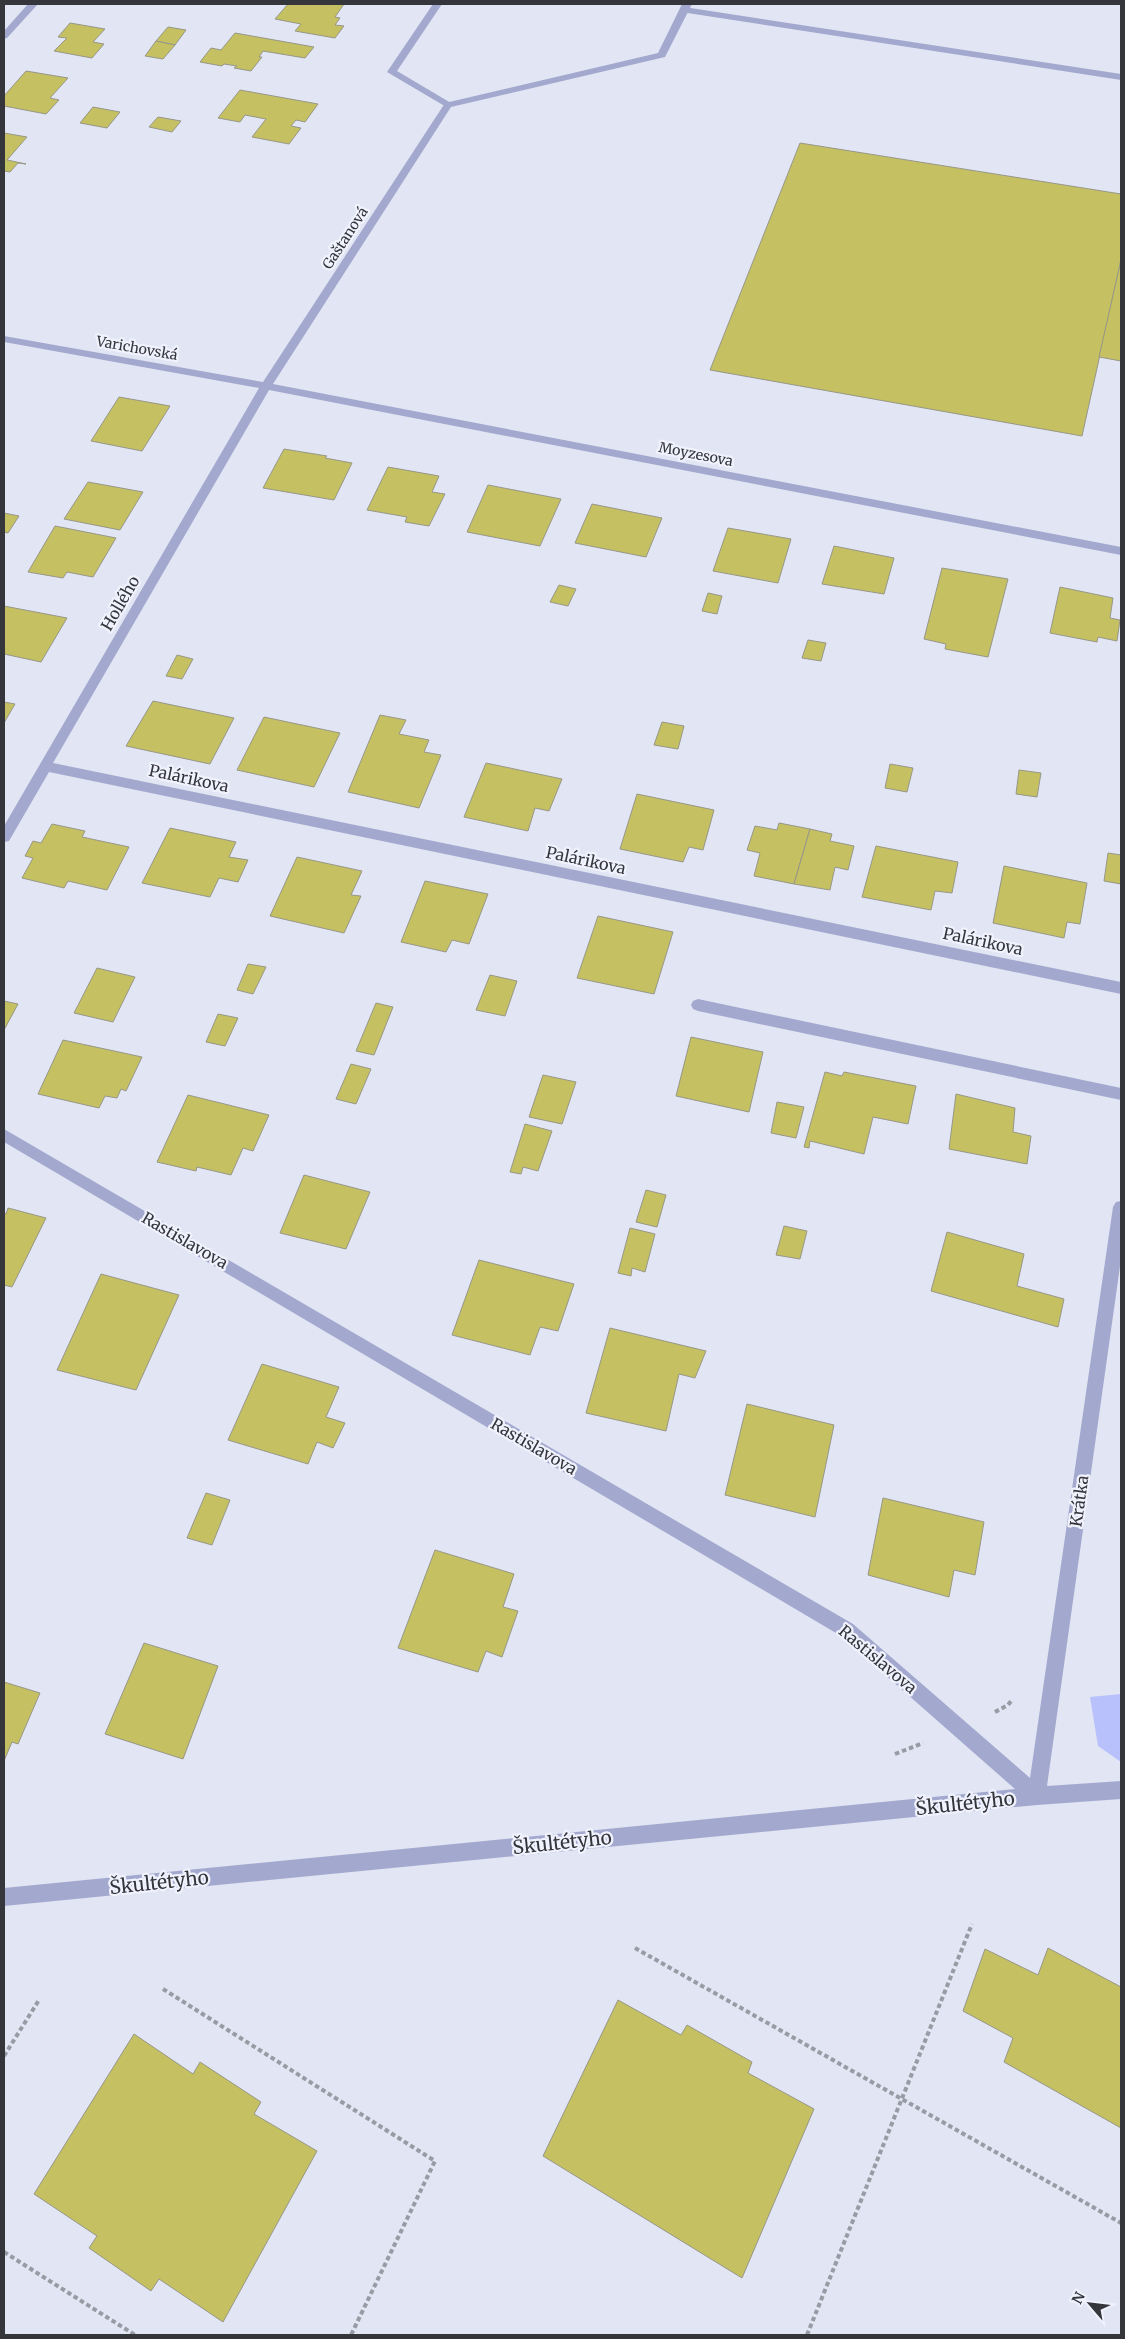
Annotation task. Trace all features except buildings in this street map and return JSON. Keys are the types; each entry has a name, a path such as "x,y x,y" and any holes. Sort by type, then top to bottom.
{"street":[{"path":"4,36 33,4"},
{"path":"437,4 392,72 448,105 662,55 685,7 1121,77"},
{"name":"Gaštanová","path":"266,386 448,105"},
{"name":"Varichovská","path":"4,339 266,386"},
{"name":"Moyzesova","path":"266,386 1121,551"},
{"name":"Hollého","path":"4,837 266,386"},
{"name":"Palárikova","path":"44,766 1121,988"},
{"path":"698,1005 1121,1094"},
{"name":"Rastislavova","path":"4,1135 848,1630 1037,1796"},
{"name":"Krátka","path":"1037,1796 1121,1207"},
{"name":"Škultétyho","path":"4,1897 1037,1796 1121,1790"}],"path":[{"path":"807,2335 972,1924"},
{"path":"636,1948 1121,2223"},
{"path":"163,1989 434,2161 351,2335"},
{"path":"4,2056 39,2000"},
{"path":"4,2252 135,2335"}],"shaded area":[{"path":"1121,1694 1121,1762 1098,1746 1090,1697"}]}
